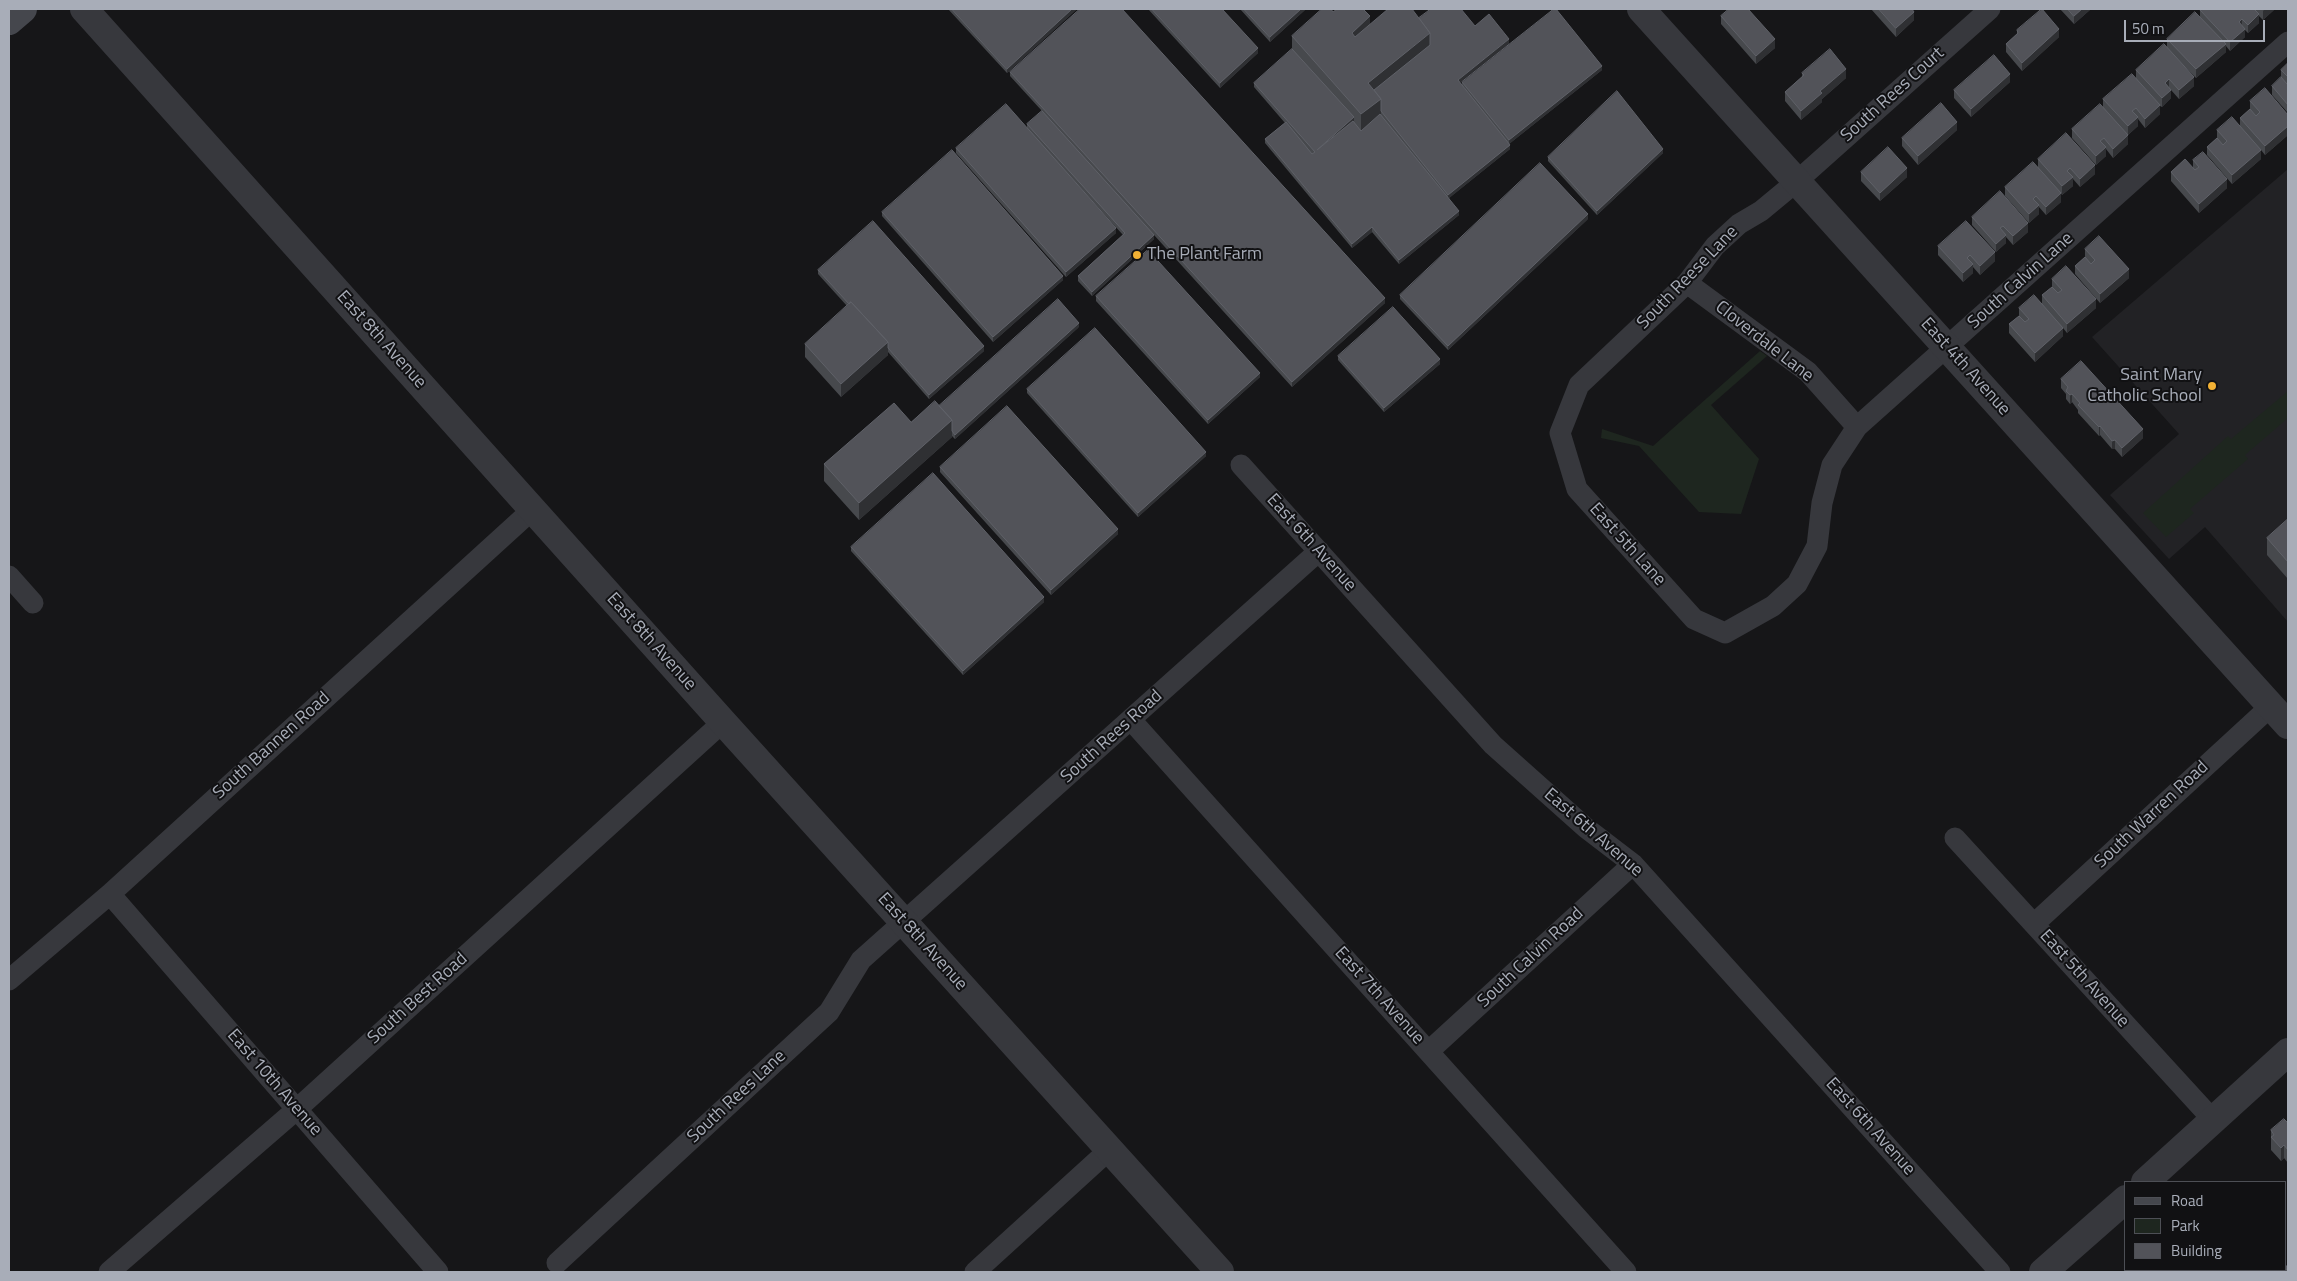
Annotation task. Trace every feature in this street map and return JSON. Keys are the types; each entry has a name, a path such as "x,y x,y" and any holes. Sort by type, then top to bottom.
{"main road":[{"path":"9,21 23,9"}],"street":[{"name":"East 8th Avenue","path":"84,9 532,510 1220,1272"},
{"name":"East 4th Avenue","path":"1641,9 2280,716"},
{"name":"South Rees Court","path":"1796,182 1986,10"},
{"name":"South Calvin Lane","path":"1725,633 1772,606 1797,584 1816,546 1822,503 1832,465 1857,427 2288,42"},
{"name":"South Reese Lane","path":"1560,433 1579,385 1687,283 1721,240 1739,224 1761,211 1796,182"},
{"name":"Cloverdale Lane","path":"1687,283 1808,372 1857,427"},
{"name":"East 5th Lane","path":"1560,433 1577,489 1694,619 1725,633"},
{"name":"East 6th Avenue","path":"1241,465 1493,745 1586,828 1633,864 2000,1272"},
{"name":"South Bannen Road","path":"9,980 110,894 532,510"},
{"name":"South Rees Road","path":"904,922 1319,551"},
{"path":"9,576 33,603"},
{"name":"South Warren Road","path":"2034,924 2280,716"},
{"name":"East 7th Avenue","path":"1131,720 1626,1272"},
{"name":"South Best Road","path":"109,1272 297,1109 723,722"},
{"name":"East 5th Avenue","path":"1955,838 2214,1121"},
{"name":"South Calvin Road","path":"1429,1051 1633,864"},
{"name":"East 10th Avenue","path":"110,894 438,1272"},
{"name":"South Rees Lane","path":"557,1263 829,1012 861,960 904,922"},
{"path":"2146,1181 2288,1052"},
{"path":"975,1272 1109,1150"},
{"path":"2043,1272 2124,1201"}],"shaded area":[{"name":"Saint Mary Catholic School","path":"2288,169 2288,622 2205,527 2169,559 2110,495 2179,434 2092,337"}],"green space":[{"path":"1760,351 1767,356 1711,405 1759,459 1741,514 1699,512 1639,446 1601,438 1602,429 1653,446"},
{"path":"2288,391 2288,418 2245,455 2248,459 2190,509 2194,513 2166,537 2143,513 2228,436 2231,439"}],"building":[{"path":"952,9 1072,9 1007,69"},
{"path":"1080,9 1122,9 1385,298 1292,382 1010,72"},
{"path":"1152,9 1222,9 1258,48 1220,83"},
{"path":"1244,9 1301,9 1270,37"},
{"path":"1322,9 1331,9 1333,12 1337,9 1363,9 1370,16 1352,33 1355,37 1388,9 1412,9 1430,33 1368,83 1381,99 1361,114 1292,36"},
{"path":"1431,9 1461,9 1475,26 1489,14 1509,39 1458,80 1510,145 1448,195 1381,111 1381,99 1374,90 1430,45 1430,33 1419,18"},
{"path":"1556,9 1602,66 1509,140 1462,82"},
{"path":"1729,9 1748,9 1775,39 1756,56 1721,16"},
{"path":"1879,9 1912,9 1914,12 1896,28"},
{"path":"2042,9 2059,29 2022,63 2006,44 2018,33 2017,30"},
{"path":"2068,9 2082,9 2074,16"},
{"path":"2201,9 2254,9 2259,14 2248,25 2242,19 2239,22 2245,29 2230,42"},
{"path":"2195,12 2226,44 2196,69 2167,39"},
{"path":"2164,44 2194,77 2179,90 2169,79 2165,83 2171,90 2162,98 2136,70"},
{"path":"1292,49 1354,117 1317,150 1353,121 1361,131 1380,114 1459,211 1399,260 1372,227 1352,244 1265,139 1286,122 1312,154 1315,152 1254,83"},
{"path":"1830,49 1846,69 1820,91 1822,93 1801,111 1785,92 1804,75 1802,73"},
{"path":"1994,55 2010,74 1971,109 1954,90"},
{"path":"2288,63 2288,77 2281,70"},
{"path":"2132,74 2160,105 2145,119 2136,108 2132,111 2138,117 2128,126 2103,99"},
{"path":"2281,77 2288,83 2288,105 2272,86"},
{"path":"2265,88 2288,115 2288,126 2265,146 2240,118 2250,109 2256,116 2260,112 2250,101"},
{"path":"1617,91 1663,149 1597,211 1548,157"},
{"path":"1941,103 1957,122 1918,156 1902,138"},
{"path":"1006,104 1116,228 1066,272 956,148"},
{"path":"2100,104 2128,135 2113,149 2104,138 2100,141 2106,147 2096,156 2072,129"},
{"path":"1042,111 1154,235 1092,292 1078,276 1125,233 1027,124"},
{"path":"2232,117 2261,150 2232,175 2207,147 2217,138 2223,145 2227,141 2217,130"},
{"path":"2066,133 2095,165 2080,179 2070,168 2067,171 2073,177 2062,186 2038,159"},
{"path":"1888,147 1907,168 1880,193 1861,172"},
{"path":"952,150 1063,276 993,337 882,212"},
{"path":"2203,152 2227,179 2199,204 2171,172 2185,159 2195,170 2199,167 2193,160"},
{"path":"2033,162 2061,193 2046,207 2036,196 2033,199 2039,205 2029,214 2005,187"},
{"path":"1540,163 1588,214 1448,346 1400,295"},
{"path":"2000,191 2028,223 2013,236 2003,226 2000,228 2006,235 1996,244 1972,217"},
{"path":"873,221 984,346 929,395 888,348 888,342 818,270"},
{"path":"1966,221 1995,252 1980,266 1970,255 1967,258 1973,264 1963,273 1938,246"},
{"path":"2099,236 2129,269 2100,294 2075,266 2085,257 2091,264 2095,260 2085,249"},
{"path":"1148,250 1260,373 1208,420 1096,296"},
{"path":"2066,266 2096,299 2067,324 2042,295 2052,287 2058,293 2062,290 2052,279"},
{"path":"2034,295 2063,328 2035,353 2009,324 2019,316 2025,322 2029,319 2019,308"},
{"path":"1058,299 1079,323 955,435 952,431 952,420 939,406"},
{"path":"851,302 888,342 841,384 805,344"},
{"path":"1393,307 1440,359 1384,408 1338,356"},
{"path":"1095,328 1206,452 1138,513 1027,389"},
{"path":"2081,361 2143,429 2122,448 2115,440 2112,441 2100,426 2078,405 2080,403 2072,394 2070,395 2066,391 2068,387 2061,379"},
{"path":"935,401 952,420 859,503 824,464 894,403 911,422"},
{"path":"1007,406 1118,529 1051,590 940,467"},
{"path":"933,473 1044,597 963,671 851,547"},
{"path":"2288,519 2288,562 2267,538"},
{"path":"2284,1119 2288,1121 2288,1150 2284,1145 2281,1148 2271,1137 2274,1135 2271,1130"},
{"path":"2288,1266 2288,1272 2131,1272 2287,1271"}],"place":[{"name":"The Plant Farm","path":"1137,255"},
{"name":"Saint Mary Catholic School","path":"2212,386"}]}
